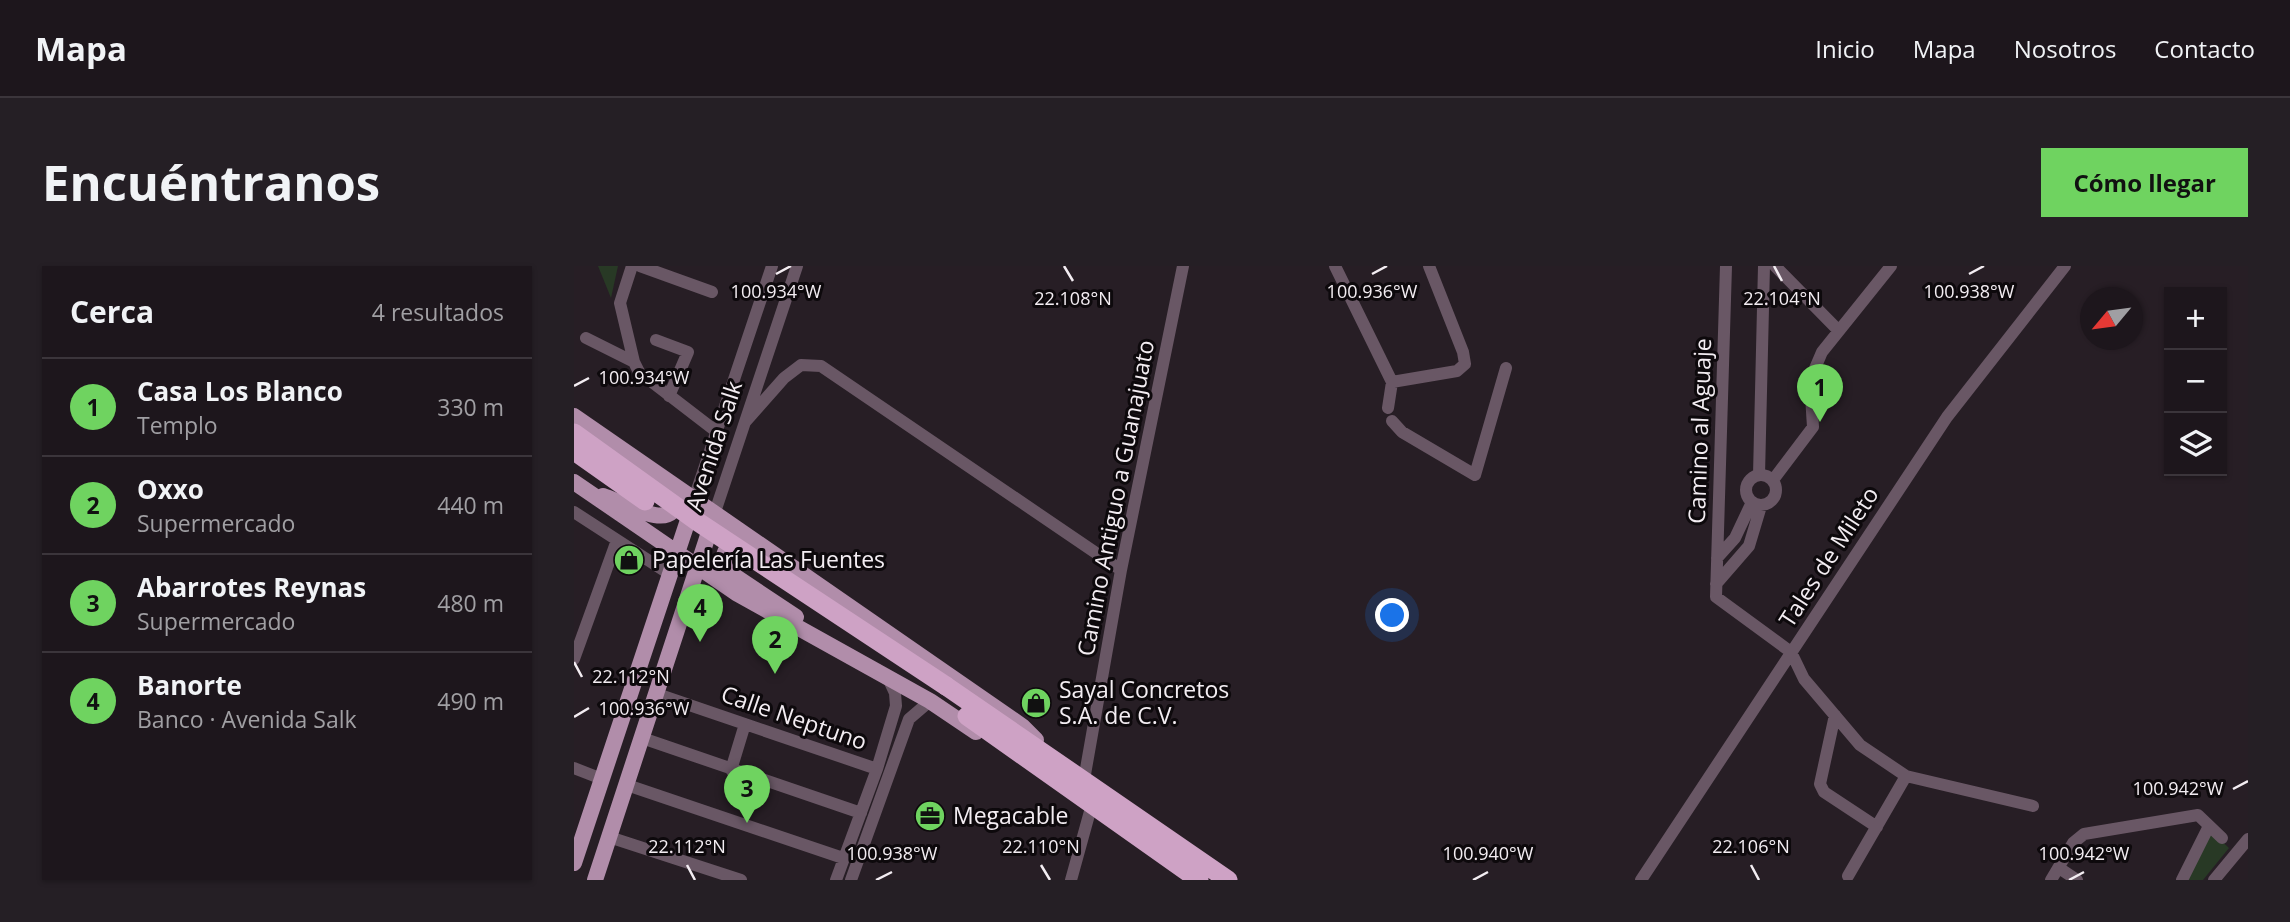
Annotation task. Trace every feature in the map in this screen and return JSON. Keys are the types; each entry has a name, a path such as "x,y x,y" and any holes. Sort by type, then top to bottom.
{"highway":[{"path":"574,433 939,695"},
{"path":"574,451 693,534 1061,772 1093,804 1199,880"},
{"path":"1061,772 1084,780 1228,880"}],"main road":[{"path":"574,416 1022,726 1061,772"},
{"path":"580,486 624,502 649,515 662,517 668,514 677,502 677,496 663,478"},
{"path":"580,486 763,610 888,678 939,695"},
{"name":"Avenida Salk","path":"574,863 579,829 602,779 694,499"},
{"name":"Avenida Salk","path":"595,880 699,568 715,512"},
{"path":"782,559 748,543 737,542 725,551 723,561 730,575 800,619 847,654"},
{"path":"639,670 663,677"}],"street":[{"path":"632,266 620,303 634,362 639,372 717,432"},
{"path":"640,266 712,292"},
{"name":"Avenida Salk","path":"694,499 772,266"},
{"name":"Avenida Salk","path":"715,512 797,266"},
{"name":"Camino Antiguo a Guanajuato","path":"1084,780 1121,570 1183,266"},
{"path":"1335,266 1392,382 1390,414 1402,432 1475,475 1506,368"},
{"path":"1392,382 1457,371 1465,364 1464,352 1429,266"},
{"name":"Camino al Aguaje","path":"1716,590 1726,266"},
{"path":"1759,475 1764,266"},
{"path":"1774,266 1839,331"},
{"name":"Tales de Mileto","path":"1641,880 1947,417 2065,266"},
{"path":"1773,480 1813,427 1810,380 1822,352 1884,269"},
{"path":"586,338 634,362"},
{"path":"656,340 688,352 670,396"},
{"path":"746,421 784,378 800,365 821,366 1121,570"},
{"path":"574,408 621,441 646,466"},
{"path":"1717,558 1735,538 1756,504 1774,499 1777,489 1773,480 1759,475"},
{"path":"1756,504 1746,494 1747,484 1759,475"},
{"path":"1756,504 1749,546 1716,590 1791,652 1804,679 1860,745 1906,776 2033,806"},
{"path":"574,512 671,575"},
{"path":"1735,538 1749,546"},
{"path":"574,659 617,540"},
{"path":"836,880 877,769 896,706 895,693 888,678"},
{"name":"Calle Neptuno","path":"657,694 877,769"},
{"path":"851,880 909,719 939,695"},
{"path":"1835,715 1820,784 1824,792 1877,827"},
{"path":"731,769 745,724"},
{"path":"642,738 861,813"},
{"path":"574,768 602,779"},
{"path":"1848,876 1906,776"},
{"path":"627,785 844,858"},
{"path":"1071,880 1093,804"},
{"path":"2051,880 2073,843 2084,834 2198,815 2222,838"},
{"path":"2182,880 2209,826"},
{"path":"609,837 741,880"},
{"path":"2214,880 2248,839"},
{"path":"2059,868 2077,880"}],"green space":[{"path":"598,266 618,266 611,298"},
{"path":"2210,830 2229,848 2203,880 2185,880"}],"place":[{"name":"Casa Los Blanco","path":"1820,422"},
{"name":"Papelería Las Fuentes","path":"629,560"},
{"name":"Banorte","path":"700,642"},
{"name":"Oxxo","path":"775,674"},
{"name":"Sayal Concretos S.A. de C.V.","path":"1036,703"},
{"name":"Megacable","path":"930,816"},
{"name":"Abarrotes Reynas","path":"747,823"}]}
